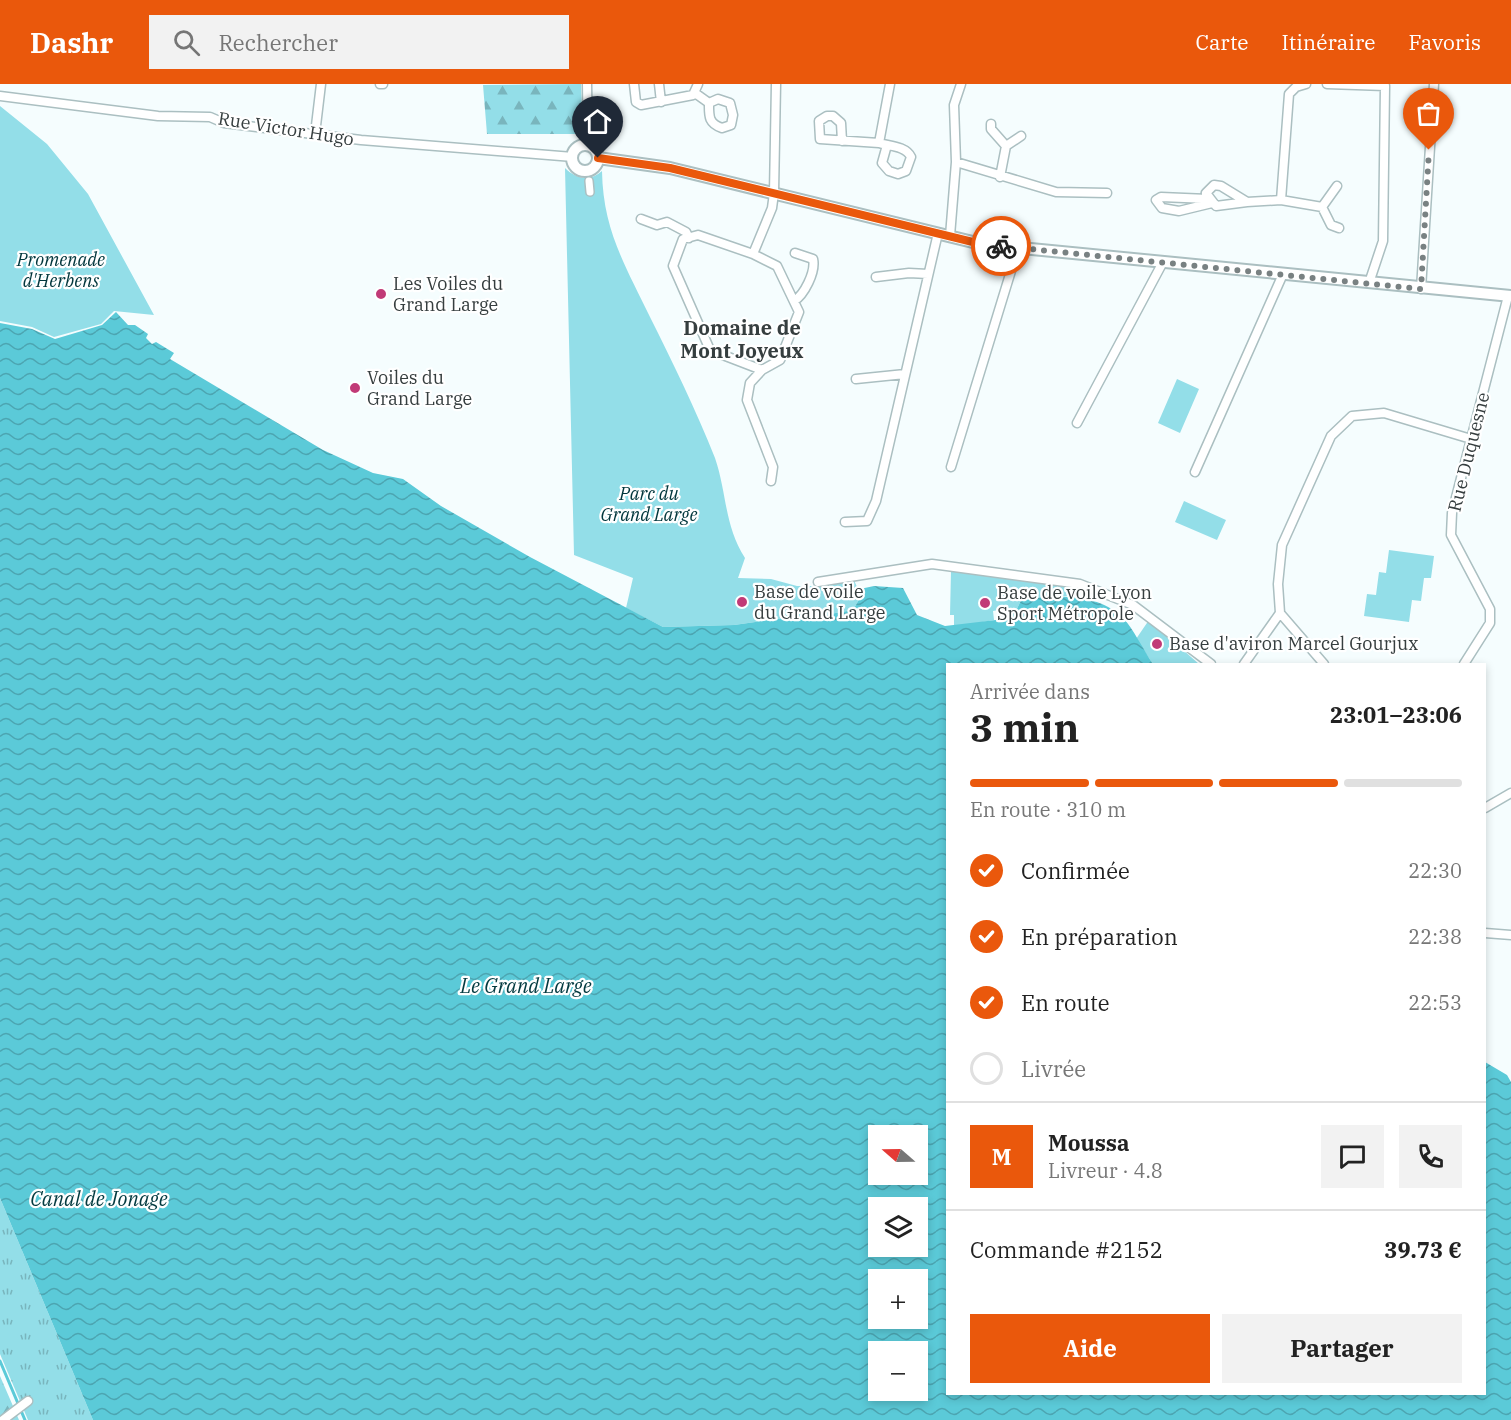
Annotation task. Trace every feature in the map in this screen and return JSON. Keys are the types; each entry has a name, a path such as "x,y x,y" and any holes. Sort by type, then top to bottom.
{"street":[{"path":"315,134 321,84"},
{"path":"587,84 588,146"},
{"path":"634,84 636,102 641,105 683,99 696,88 709,103"},
{"path":"659,84 661,102"},
{"path":"753,254 772,208 776,84"},
{"path":"842,141 883,144 890,84"},
{"path":"950,236 956,162 954,105 961,84"},
{"path":"1281,200 1289,94 1294,86 1306,84"},
{"path":"1328,84 1385,85 1383,241 1369,283"},
{"path":"1421,289 1434,84"},
{"name":"Rue Victor Hugo","path":"0,96 159,116 210,117 224,123 361,140 573,157"},
{"path":"991,124 991,129 1006,146"},
{"path":"1000,177 1006,146 1021,136"},
{"path":"588,146 595,150 598,158 593,168 585,171 577,168 573,157 576,149 588,146"},
{"path":"598,158 670,168 981,244 1510,296"},
{"path":"956,162 1056,192 1107,193"},
{"path":"589,182 590,192"},
{"path":"1210,201 1208,189 1214,185 1221,186 1247,202"},
{"path":"1322,207 1337,186"},
{"path":"1210,201 1179,211 1162,208 1156,200 1161,197 1210,201 1223,206 1281,200 1322,207"},
{"path":"1322,207 1331,225 1339,228"},
{"path":"641,219 657,225 667,222 686,232 689,238"},
{"path":"845,522 867,521 876,501 938,233"},
{"path":"762,370 710,350 673,266 684,239 698,235 753,254 777,266 799,312 780,360 762,370 750,383 747,400 773,467 771,481"},
{"path":"951,467 1018,248"},
{"path":"794,302 802,296 814,265 813,259 795,253"},
{"path":"1077,423 1163,262"},
{"path":"876,277 909,273 928,274"},
{"path":"1195,472 1283,274"},
{"name":"Rue Duquesne","path":"1465,663 1490,623 1490,609 1451,535 1452,513 1510,296"},
{"path":"856,379 905,374"},
{"path":"1323,663 1280,613 1278,584 1282,545 1331,436 1352,417 1384,413 1471,439"},
{"path":"818,582 932,564 1080,584 1133,605 1209,663"},
{"path":"1245,663 1280,613"},
{"path":"1486,807 1511,793"},
{"path":"1486,933 1511,935"},
{"path":"3,1420 14,1409 28,1401"}],"green space":[{"path":"581,84 583,134 487,134 483,85"},
{"name":"Promenade d'Herbens","path":"0,106 47,144 88,194 154,315 114,311 101,324 54,337 32,327 0,321"},
{"name":"Parc du Grand Large","path":"565,168 583,178 593,177 602,171 606,211 617,247 715,458 729,521 745,558 738,578 771,579 797,586 813,586 853,578 861,596 853,610 807,618 799,616 734,625 663,627 626,608 633,578 574,555"},
{"path":"1177,379 1199,389 1180,433 1158,423"},
{"path":"1184,501 1226,520 1217,540 1175,522"},
{"path":"1389,550 1434,556 1431,578 1424,578 1421,601 1412,600 1409,622 1364,616 1367,594 1376,595 1379,572 1386,573"},
{"name":"Base de voile Lyon Sport Métropole","path":"951,571 1074,587 1073,596 1022,598 1016,611 1009,609 1004,619 999,619 998,610 993,611 994,620 954,627 954,615 950,615"},
{"name":"Base d'aviron Marcel Gourjux","path":"1149,620 1198,663 1152,663 1136,639"},
{"path":"0,1198 93,1420 28,1420 0,1354"},
{"path":"0,1376 19,1420 0,1420"}],"water":[{"name":"Le Grand Large","path":"116,312 128,325 135,325 148,334 146,338 152,344 156,342 174,353 170,359 323,450 373,473 403,479 441,506 530,557 663,627 734,625 799,616 807,618 853,610 861,596 860,589 874,586 903,588 917,615 945,626 1004,619 1009,609 1016,611 1022,598 1075,598 1101,603 1112,609 1127,622 1152,663 946,663 946,1395 1486,1395 1486,1063 1507,1075 1511,1082 1511,1420 93,1420 0,1198 0,323 32,329 55,339 102,325"}],"waterway":[{"path":"0,1361 25,1420"}],"way so far":[{"path":"1001,246 1421,289 1429,150"}],"place":[{"name":"Les Voiles du Grand Large","path":"381,294"},
{"name":"Voiles du Grand Large","path":"355,388"},
{"name":"Base de voile du Grand Large","path":"742,602"},
{"name":"Base de voile Lyon Sport Métropole","path":"985,603"},
{"name":"Base d'aviron Marcel Gourjux","path":"1157,644"}],"district":[{"name":"Domaine de Mont Joyeux","path":"742,340"}],"route":[{"path":"598,158 670,168 981,244 1001,246"}],"water label":[{"name":"Canal de Jonage","path":"99,1199"}]}
